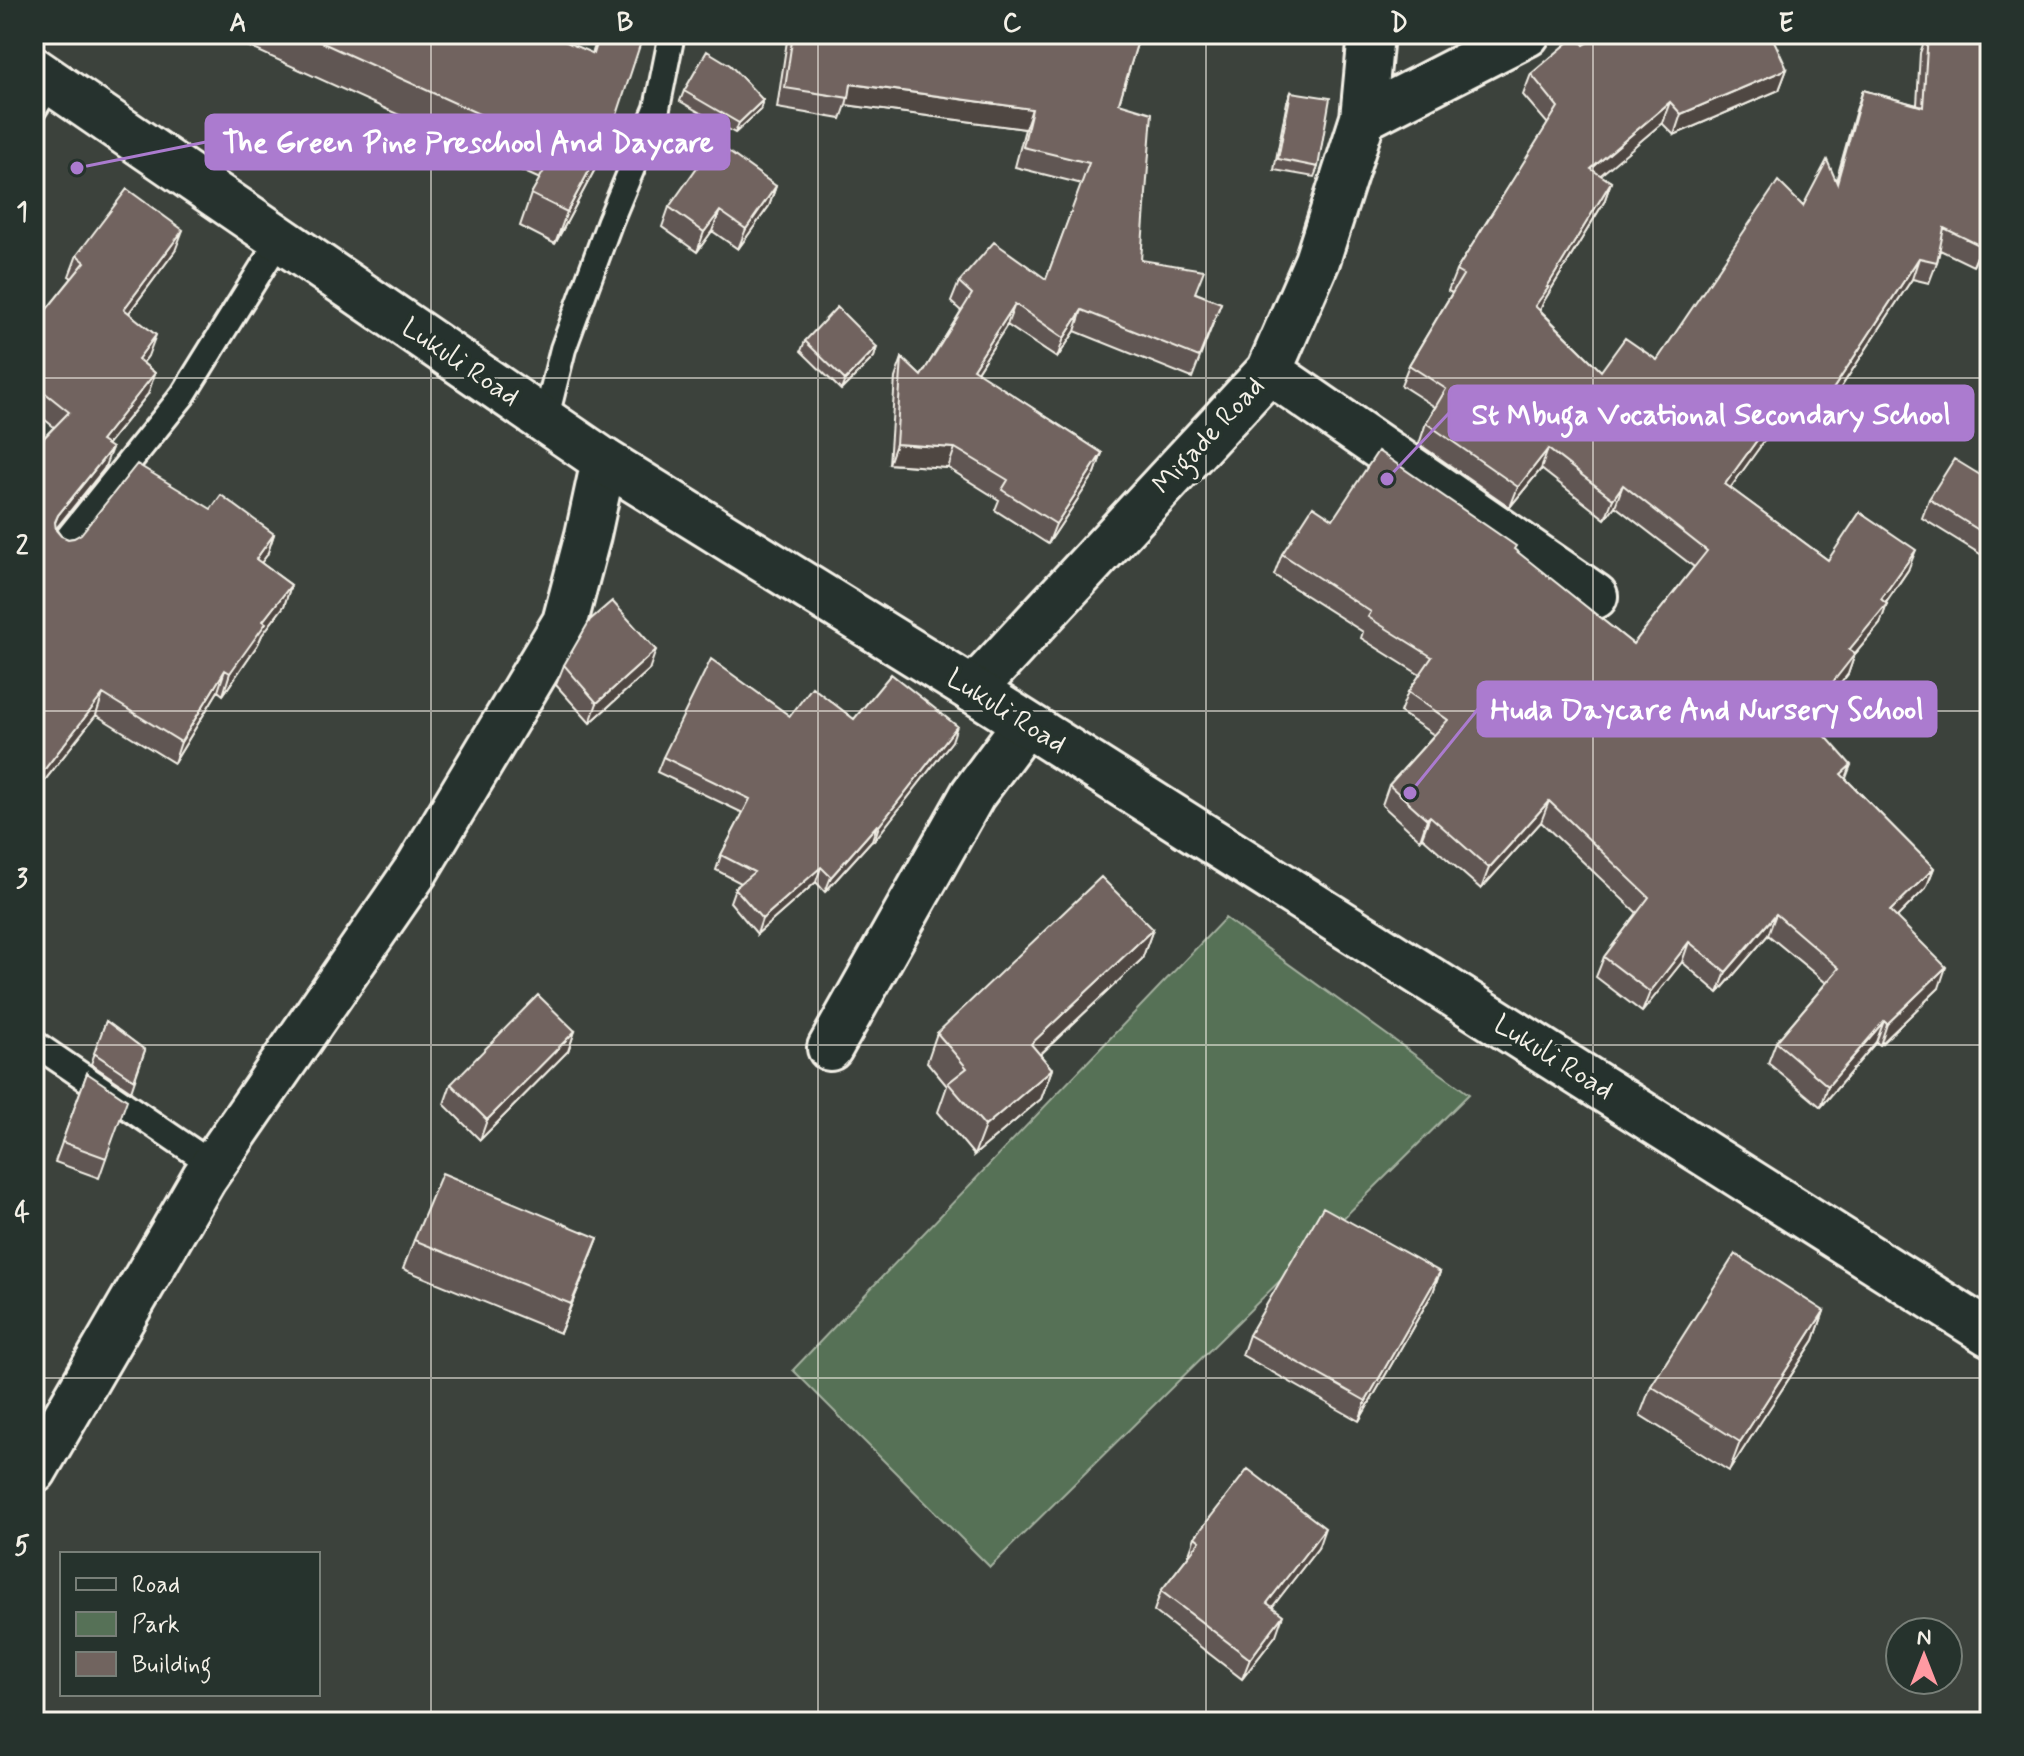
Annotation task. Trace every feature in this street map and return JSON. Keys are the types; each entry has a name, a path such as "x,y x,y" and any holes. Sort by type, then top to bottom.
{"street":[{"name":"Migade Road","path":"973,690 1269,371 1317,261 1363,118 1371,34"},
{"path":"1363,118 1527,34"},
{"name":"Lukuli Road","path":"40,87 280,239 604,461 973,690 1990,1334"},
{"path":"1269,371 1595,596"},
{"path":"34,1471 213,1165 417,869 565,622 604,461"},
{"path":"830,1048 973,794 1025,724"}],"lane":[{"path":"545,421 563,349 610,221 657,108 672,34"},
{"path":"62,545 183,395 280,239"},
{"path":"34,1043 213,1165"}],"green space":[{"path":"1225,918 1469,1094 990,1567 793,1370"}],"building":[{"path":"303,34 548,34 594,54 600,34 614,34 641,42 614,124 567,212 531,194 556,149"},
{"path":"793,34 1140,34 1119,103 1152,113 1141,260 1204,270 1195,293 1221,303 1199,357 1082,310 1064,338 1015,304 973,369 1102,453 1056,524 1002,490 1008,480 955,448 896,444 902,358 921,376 972,294 959,282 994,242 1046,279 1089,163 1023,147 1032,109 851,84 849,98 785,88"},
{"path":"1603,34 1771,34 1787,69 1681,114 1670,102 1591,169 1611,182 1535,306 1601,371 1625,338 1657,360 1778,181 1803,206 1827,160 1837,183 1863,90 1923,107 1928,34 1967,35 1990,42 1990,227 1981,246 1944,228 1937,262 1919,258 1820,409 1793,391 1725,484 1828,560 1860,512 1916,550 1881,599 1887,604 1849,650 1855,654 1807,715 1851,765 1841,774 1934,868 1890,911 1946,967 1887,1024 1884,1021 1828,1086 1776,1042 1839,968 1776,914 1726,972 1689,942 1650,992 1604,957 1649,897 1549,801 1489,868 1389,785 1448,720 1408,692 1432,657 1368,617 1371,612 1282,554 1313,506 1333,519 1378,451 1516,546 1514,549 1633,644 1707,551 1623,485 1613,499 1548,449 1518,487 1426,423 1446,389 1409,365 1463,275 1456,271 1558,107 1531,74 1576,36 1584,45"},
{"path":"707,51 730,65 763,100 739,123 684,91"},
{"path":"1291,92 1330,98 1318,167 1278,159"},
{"path":"715,142 776,186 746,229 720,211 704,232 669,207"},
{"path":"127,189 183,230 124,309 156,335 138,359 155,373 101,441 112,448 58,515 56,530 68,539 81,534 137,464 211,509 221,495 274,534 256,559 291,585 263,621 266,623 230,673 225,670 181,742 103,694 34,783 34,448 69,412 34,384 34,325 85,262 77,255"},
{"path":"837,307 877,347 845,380 805,341"},
{"path":"1954,459 1990,481 1990,537 1929,499"},
{"path":"612,601 656,650 597,703 564,665 590,620"},
{"path":"711,659 790,716 812,687 854,719 891,674 957,726 879,826 831,877 821,867 762,919 735,888 754,872 721,855 750,799 663,757"},
{"path":"1101,877 1153,929 1031,1044 1052,1069 985,1126 948,1083 967,1068 937,1033"},
{"path":"538,995 575,1031 487,1120 451,1084"},
{"path":"106,1021 145,1050 134,1080 94,1053"},
{"path":"87,1073 127,1100 106,1158 62,1142"},
{"path":"442,1173 598,1238 571,1304 414,1240"},
{"path":"1323,1207 1440,1272 1366,1401 1249,1335"},
{"path":"1735,1254 1824,1311 1740,1442 1651,1386"},
{"path":"1248,1469 1325,1528 1267,1603 1283,1615 1250,1659 1161,1591 1200,1541 1195,1537"}],"place":[{"name":"The Green Pine Preschool And Daycare","path":"77,168"},
{"name":"St Mbuga Vocational Secondary School","path":"1387,479"},
{"name":"Huda Daycare And Nursery School","path":"1410,793"}]}
